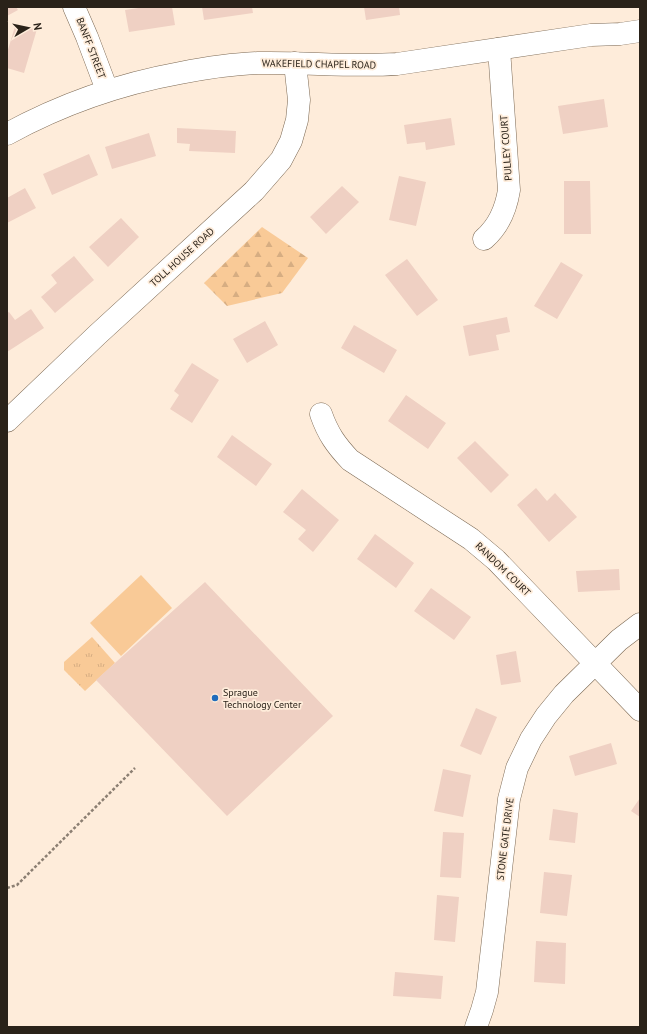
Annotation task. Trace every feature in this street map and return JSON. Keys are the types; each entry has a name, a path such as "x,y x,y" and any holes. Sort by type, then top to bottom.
{"street":[{"name":"BANFF STREET","path":"74,7 88,37 107,90"},
{"name":"WAKEFIELD CHAPEL ROAD","path":"7,134 64,106 107,90 145,80 218,66 257,63 367,66 397,64 591,35 620,34 640,31"},
{"name":"PULLEY COURT","path":"484,240 499,221 506,205 509,190 499,49"},
{"name":"TOLL HOUSE ROAD","path":"7,421 97,335 254,191 281,160 291,141 297,120 299,100 295,63"},
{"name":"RANDOM COURT","path":"321,414 326,428 335,445 350,460 471,539 496,560 640,710"},
{"name":"STONE GATE DRIVE","path":"476,1027 487,992 509,799 517,768 531,739 546,716 564,694 619,640 640,624"}],"path":[{"path":"7,888 17,885 135,768"}],"green space":[{"path":"262,227 308,258 282,293 227,306 204,283"},
{"path":"141,575 172,608 121,656 90,623"},
{"path":"92,637 115,663 85,691 64,670 64,662"}],"building":[{"path":"7,7 16,7 18,10 7,16"},
{"path":"145,7 172,7 175,25 129,32 125,10"},
{"path":"202,7 252,7 253,13 204,20"},
{"path":"364,7 399,7 400,15 366,20"},
{"path":"16,23 37,29 24,73 7,68 7,53"},
{"path":"604,99 608,127 563,134 558,106"},
{"path":"451,118 455,145 426,150 425,142 407,144 404,125"},
{"path":"177,128 236,131 235,153 189,151 190,144 177,143"},
{"path":"149,133 156,156 112,169 105,147"},
{"path":"89,154 98,175 52,195 43,174"},
{"path":"399,176 426,182 416,226 389,220"},
{"path":"564,181 590,181 591,234 564,234"},
{"path":"342,186 359,202 326,234 310,217"},
{"path":"25,188 36,208 7,223 7,198"},
{"path":"121,218 139,237 108,267 89,247"},
{"path":"74,256 94,280 55,313 41,297 57,283 51,275"},
{"path":"407,259 438,300 417,316 385,275"},
{"path":"561,262 583,275 557,319 534,306"},
{"path":"31,309 44,328 7,352 7,313 9,312 15,320"},
{"path":"507,317 510,332 496,335 499,350 469,356 463,326"},
{"path":"265,321 278,345 247,363 233,339"},
{"path":"354,325 397,350 384,373 341,348"},
{"path":"192,363 219,380 192,423 170,409 179,395 174,391"},
{"path":"406,395 446,423 428,449 388,421"},
{"path":"232,435 272,464 256,486 217,457"},
{"path":"475,441 509,475 491,493 457,458"},
{"path":"536,488 547,501 555,493 577,517 549,542 517,505"},
{"path":"302,489 339,520 313,552 298,539 306,530 283,512"},
{"path":"375,534 414,563 396,588 357,559"},
{"path":"619,569 620,590 578,592 576,571"},
{"name":"Sprague Technology Center","path":"205,582 333,716 227,816 96,680"},
{"path":"431,588 471,617 454,640 414,611"},
{"path":"516,651 521,682 501,685 496,655"},
{"path":"476,708 497,717 481,755 460,746"},
{"path":"611,743 617,764 575,776 569,756"},
{"path":"443,769 471,775 463,817 434,811"},
{"path":"640,798 640,817 631,811"},
{"path":"553,809 578,813 575,843 549,840"},
{"path":"443,832 464,833 461,878 440,877"},
{"path":"544,872 572,875 567,916 540,913"},
{"path":"437,895 459,897 455,942 434,940"},
{"path":"536,941 566,943 565,984 534,982"},
{"path":"395,972 443,976 441,999 393,996"}],"place":[{"name":"Sprague Technology Center","path":"215,698"}]}
